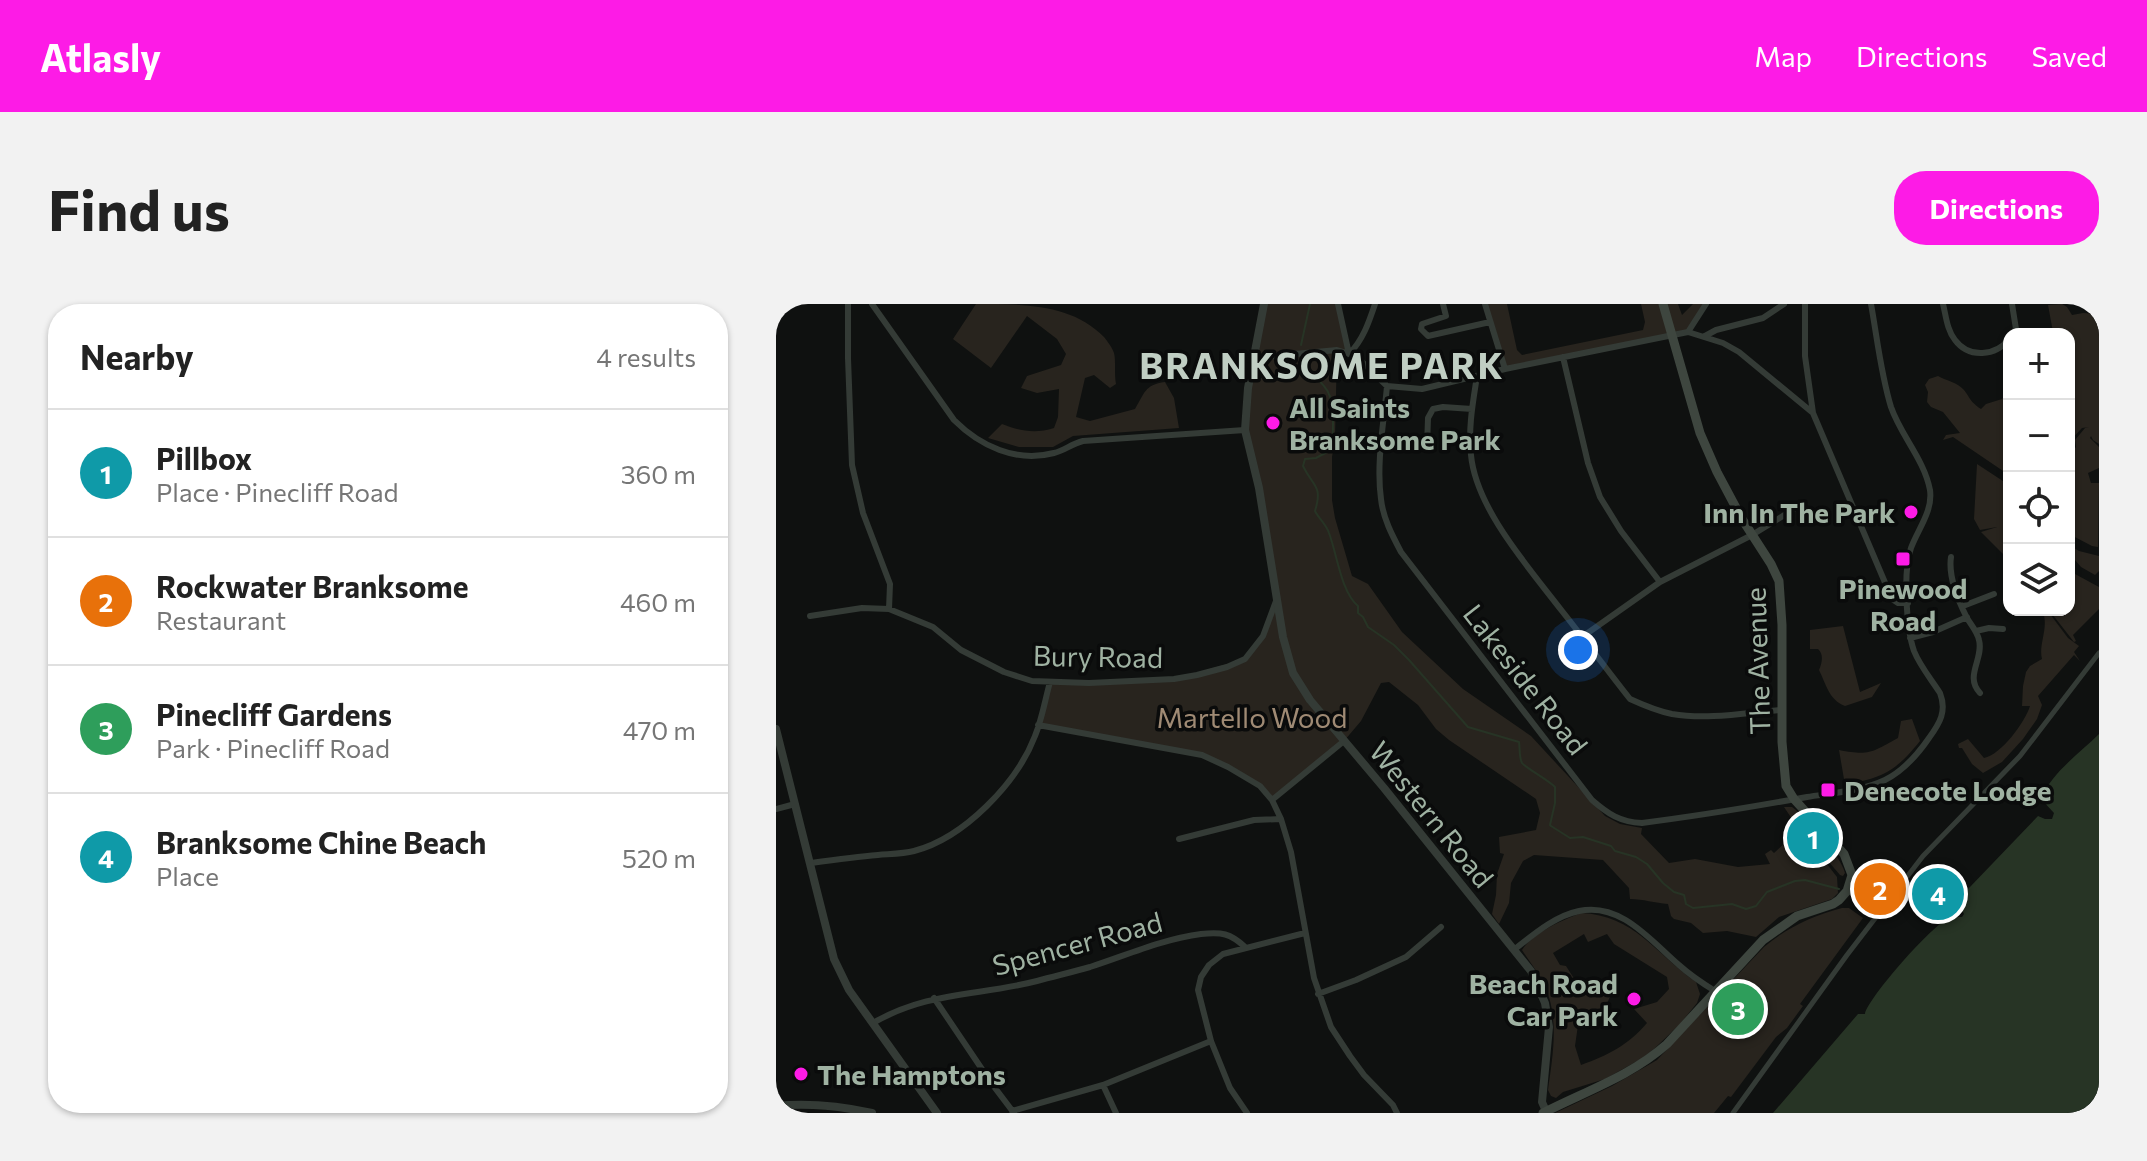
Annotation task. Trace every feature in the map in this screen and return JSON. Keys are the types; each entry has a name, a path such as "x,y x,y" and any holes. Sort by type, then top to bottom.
{"main road":[{"name":"The Avenue","path":"1663,304 1700,433 1717,472 1779,581 1785,779 1794,799"},
{"path":"1544,1112 1610,1081 1654,1055 1775,930 1797,916 1833,904 1849,888 1852,875 1844,854 1794,799"}],"street":[{"path":"848,304 852,465 863,513 890,584 889,609"},
{"path":"872,304 955,421 967,434 1007,453 1041,455 1057,453 1070,444 1083,441 1245,430"},
{"name":"Western Road","path":"1264,304 1246,401 1245,430 1259,488 1283,637 1293,673 1310,700 1531,971 1545,1003 1549,1027 1542,1102 1544,1112"},
{"path":"1338,304 1349,354"},
{"path":"1349,354 1367,329 1375,304"},
{"path":"1443,304 1455,331"},
{"path":"1485,304 1505,369"},
{"path":"1688,332 1706,304"},
{"path":"1705,336 1716,330 1763,318 1784,304"},
{"path":"1805,304 1805,356 1813,413 1892,599 1898,603 1908,603"},
{"path":"1871,304 1891,406 1923,469 1931,494 1927,515 1910,550 1906,570 1910,638 1967,617"},
{"path":"1943,304 1949,330 1964,349 1979,354 1993,352 2003,343"},
{"path":"2012,304 2016,328"},
{"path":"1446,316 1426,321 1422,324 1423,333 1428,336 1490,322"},
{"path":"1253,358 1337,350 1356,356 1387,386 1422,389 1688,332 1723,343 1739,352 1813,413"},
{"path":"1563,357 1588,463 1600,497 1621,531 1660,582"},
{"path":"1477,376 1472,409 1471,457 1484,499 1495,520 1529,567 1630,699 1672,714 1717,715 1781,710"},
{"name":"Lakeside Road","path":"1387,386 1381,499 1387,524 1401,552 1592,800 1620,820 1642,823 1722,812 1868,785 1896,774 1915,757 1943,714 1942,699 1916,655 1910,638"},
{"path":"1427,447 1428,418 1433,409 1472,409"},
{"path":"1582,637 1660,582 1752,535 1794,509"},
{"path":"1951,557 1956,592 1976,631 1981,650 1973,680 1980,693"},
{"path":"1963,606 1994,594"},
{"name":"Bury Road","path":"810,616 862,608 889,609 933,627 978,660 1032,681 1127,681 1197,675 1245,659 1263,636 1278,598"},
{"path":"1976,631 2003,629"},
{"path":"1263,636 1283,637"},
{"path":"1733,1113 1923,856 2026,749 2099,653"},
{"path":"811,863 913,851 935,844 956,831 1003,788 1022,760 1035,736 1050,682"},
{"path":"1038,725 1202,755 1260,786 1272,800 1281,819 1291,852 1318,994 1331,1027 1364,1075 1397,1113"},
{"path":"776,729 834,959 849,990 937,1113"},
{"path":"1272,800 1344,741"},
{"path":"776,809 795,804"},
{"path":"1179,839 1254,820 1281,819"},
{"path":"1515,949 1560,918 1578,911 1608,912 1635,926 1685,971 1715,991"},
{"path":"1318,994 1406,957 1441,927"},
{"path":"1247,1113 1230,1088 1211,1041 1198,990 1201,977 1209,965 1223,954 1305,933"},
{"name":"Spencer Road","path":"873,1023 892,1012 934,998 1032,982 1151,946 1203,934 1233,935 1245,947"},
{"path":"934,998 1013,1112 1103,1085 1211,1041"},
{"path":"1103,1085 1116,1113"},
{"path":"776,1106 829,1106 872,1113"}],"green space":[{"path":"976,304 1029,306 1062,312 1091,326 1104,337 1114,353 1116,384 1110,388 1094,375 1085,378 1076,417 1090,421 1135,409 1149,388 1165,382 1174,398 1179,428 1073,436 1053,447 1019,447 988,438 1002,424 1028,431 1054,428 1058,417 1059,389 1037,393 1021,388 1027,376 1061,365 1066,354 1057,339 1027,316 991,368 953,339"},
{"name":"Martello Wood","path":"1264,304 1338,304 1349,354 1337,351 1332,457 1335,518 1352,576 1368,584 1402,632 1463,689 1531,736 1605,816 1620,824 1642,828 1641,834 1669,863 1695,859 1738,867 1770,864 1765,854 1771,850 1774,853 1800,831 1784,807 1792,807 1823,838 1842,866 1843,876 1820,855 1837,877 1838,893 1832,899 1779,917 1756,937 1727,931 1703,933 1691,923 1674,919 1668,904 1630,899 1629,888 1603,860 1534,855 1523,861 1511,883 1509,903 1499,924 1492,914 1497,874 1504,854 1500,853 1499,837 1536,830 1540,813 1536,799 1449,740 1436,729 1418,705 1389,682 1381,683 1361,721 1344,741 1272,800 1260,786 1202,755 1038,725 1050,682 1174,679 1245,659 1263,636 1278,597 1245,430"},
{"path":"1485,304 1507,304 1517,350 1522,355 1643,330 1645,322 1641,304 1678,304 1682,315 1693,304 1706,304 1688,332 1505,369"},
{"path":"2062,304 2072,315 2099,314 2099,444 2090,438 2099,447 2099,468 2088,473 2091,483 2099,483 2098,547 2075,537 2075,440 2089,427 2082,428 2075,436 2075,328 2052,328 2048,305"},
{"path":"1938,376 1955,383 1981,409 2003,398 2003,471 1953,437 1943,440 1946,435 1960,433 1943,412 1927,402 1925,385 1929,379"},
{"path":"1977,464 2003,481 2003,554 1981,532 1997,527 1980,530 1974,519"},
{"path":"2075,549 2099,556 2099,571 2095,575 2075,560"},
{"path":"2075,574 2099,587 2099,609 2073,635 2074,642 2054,616 2075,616"},
{"path":"2044,616 2052,616 2068,638 2079,646 2074,652 2080,661 2074,655 2038,696 2042,705 2037,719 2023,739 2002,762 1983,773 1972,764 1958,744 1968,739 1984,758 1998,751 2012,737 2030,706 2022,706 2023,686 2030,666 2042,659"},
{"path":"1843,626 1860,692 1881,683 1872,697 1845,706 1835,700 1826,686 1819,670 1822,659 1820,651 1810,649 1810,630"},
{"path":"1912,719 1920,741 1903,760 1879,776 1845,785 1839,750 1864,753 1876,750 1898,738 1901,721"},
{"path":"1849,908 1863,918 1800,1004 1803,1006 1787,1028 1776,1037 1731,1097 1728,1096 1714,1113 1555,1113 1657,1060 1764,947 1801,923"},
{"path":"1581,913 1600,915 1630,928 1696,982 1700,994 1697,1003 1680,1024 1641,1059 1605,1079 1563,1092 1556,1098 1548,1090 1554,1035 1552,1008 1543,982 1522,950 1541,932","holes":["1584,934 1588,942 1607,934 1614,944 1667,977 1669,989 1657,1002 1634,1009 1647,1023 1633,1037 1609,1053 1581,1065 1575,1046 1578,1025 1605,1008 1613,990 1595,982 1580,996 1573,996 1575,980 1553,953"]}],"shaded area":[{"path":"2099,734 2099,1113 1773,1113 1858,1014 1865,1014 1877,993 1916,947 1941,923 1951,917 1962,917 1961,900 1969,888 2038,816 2052,819 2054,813 2041,799 2046,789 2059,772"}],"waterway":[{"path":"1301,345 1310,304"},
{"path":"1304,368 1328,391 1333,430 1331,450 1316,458 1305,459 1303,466 1316,487 1315,511 1328,530 1343,582 1358,606 1358,613 1368,627 1409,660 1468,727 1519,742 1522,763 1555,787 1551,826 1570,838 1583,837 1636,857 1674,892 1684,895 1686,904 1693,908 1732,904 1746,909 1756,906 1767,892 1795,881 1805,880 1839,889"}],"place":[{"name":"All Saints Branksome Park","path":"1273,423"},
{"name":"Inn In The Park","path":"1911,512"},
{"name":"Pinewood Road","path":"1903,559"},
{"name":"Denecote Lodge","path":"1828,790"},
{"name":"Pillbox","path":"1813,838"},
{"name":"Rockwater Branksome","path":"1880,889"},
{"name":"Branksome Chine Beach","path":"1938,894"},
{"name":"Beach Road Car Park","path":"1634,999"},
{"name":"Pinecliff Gardens","path":"1738,1009"},
{"name":"The Hamptons","path":"801,1074"}],"district":[{"name":"BRANKSOME PARK","path":"1322,364"}]}
